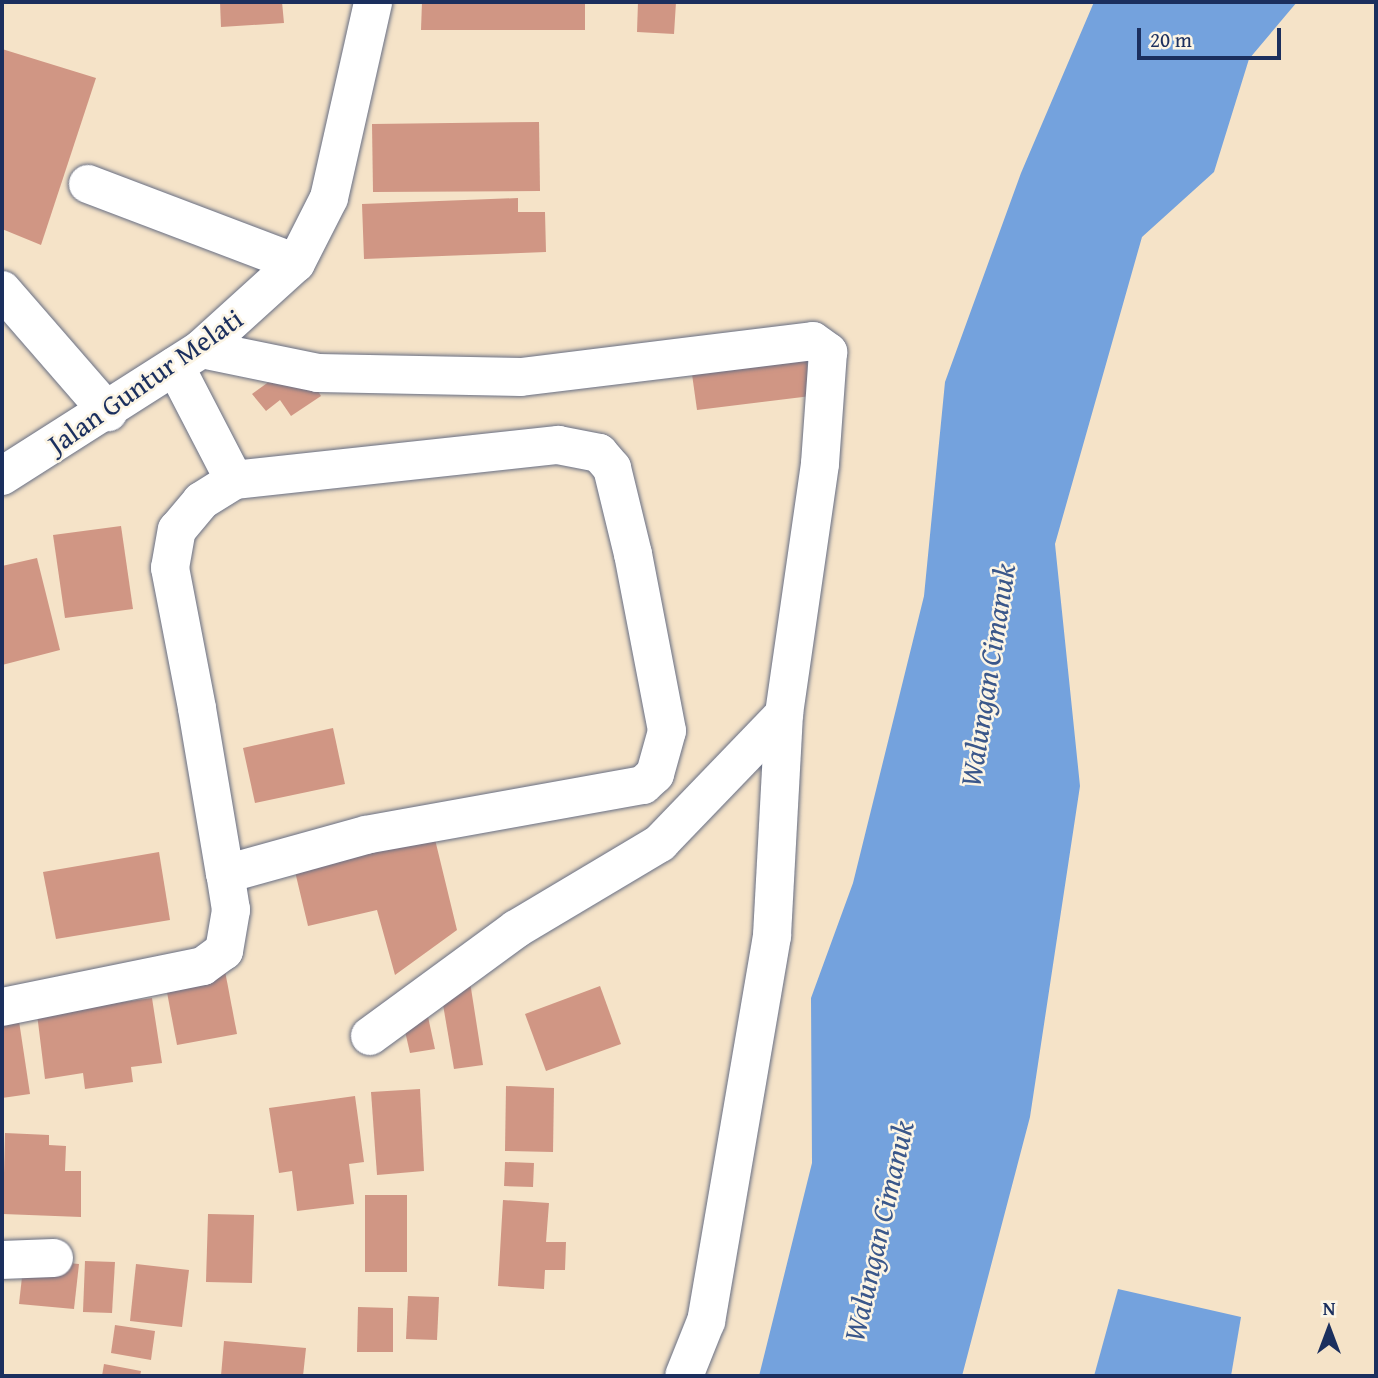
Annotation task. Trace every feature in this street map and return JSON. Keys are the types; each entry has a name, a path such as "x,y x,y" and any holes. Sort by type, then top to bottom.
{"street":[{"name":"Jalan Guntur Melati","path":"2,477 108,412 188,358 296,262 329,198 373,2"},
{"path":"89,184 296,262"},
{"path":"2,290 108,412"},
{"path":"234,480 188,358 318,373 521,377 813,341 828,352 820,464 784,714 772,936 706,1321 684,1376"},
{"path":"2,1007 216,961 231,910 170,548 185,517 234,480 558,445 599,453 612,468 633,554 667,745 655,774 643,785 507,814 366,835 225,874"},
{"path":"370,1036 516,929 660,843 784,714"},
{"path":"2,1260 54,1258"}],"water":[{"name":"Walungan Cimanuk","path":"1094,2 1297,2 1249,59 1214,172 1142,237 1055,544 1080,786 1030,1117 962,1376 759,1376 812,1163 811,998 853,883 924,596 945,382 1021,173"},
{"path":"1118,1289 1241,1317 1231,1376 1094,1376"}],"building":[{"path":"220,2 282,2 284,23 221,27"},
{"path":"422,2 585,2 585,30 421,30"},
{"path":"638,2 676,2 674,34 637,32"},
{"path":"2,49 96,78 41,245 2,229"},
{"path":"539,122 540,191 373,192 372,124"},
{"path":"518,198 518,212 545,212 546,252 364,259 362,204"},
{"path":"806,353 811,396 697,410 691,367"},
{"path":"311,380 321,396 291,416 280,400 266,411 252,394 270,381"},
{"path":"121,526 133,609 65,618 53,535"},
{"path":"37,558 60,650 2,665 2,566"},
{"path":"333,728 345,784 255,803 243,748"},
{"path":"432,827 457,930 395,975 377,910 308,926 292,859"},
{"path":"159,852 170,920 56,939 43,872"},
{"path":"225,971 237,1034 177,1045 165,982"},
{"path":"470,982 483,1065 454,1069 440,987"},
{"path":"600,986 621,1044 546,1071 525,1014"},
{"path":"152,998 162,1063 131,1067 133,1082 85,1089 83,1073 45,1079 37,1014"},
{"path":"427,1012 435,1049 410,1053 402,1018"},
{"path":"19,1021 30,1094 2,1098 2,1023"},
{"path":"506,1086 554,1088 553,1152 505,1151"},
{"path":"420,1089 424,1171 377,1175 371,1092"},
{"path":"355,1096 364,1162 349,1164 354,1204 297,1211 292,1171 279,1173 269,1108"},
{"path":"5,1133 49,1135 49,1145 66,1146 65,1171 81,1171 81,1217 3,1214"},
{"path":"505,1162 534,1163 533,1187 504,1186"},
{"path":"365,1195 407,1195 407,1272 365,1272"},
{"path":"503,1200 549,1203 546,1242 566,1242 565,1270 545,1270 544,1289 498,1286"},
{"path":"208,1214 254,1215 252,1283 206,1282"},
{"path":"24,1259 79,1264 74,1309 19,1304"},
{"path":"85,1261 115,1262 112,1313 83,1312"},
{"path":"136,1264 189,1270 182,1327 130,1321"},
{"path":"408,1296 439,1297 437,1340 406,1339"},
{"path":"358,1307 393,1308 393,1352 357,1352"},
{"path":"115,1325 155,1331 151,1360 111,1353"},
{"path":"224,1341 306,1348 303,1376 221,1376"},
{"path":"104,1364 141,1371 140,1376 102,1376"}]}
